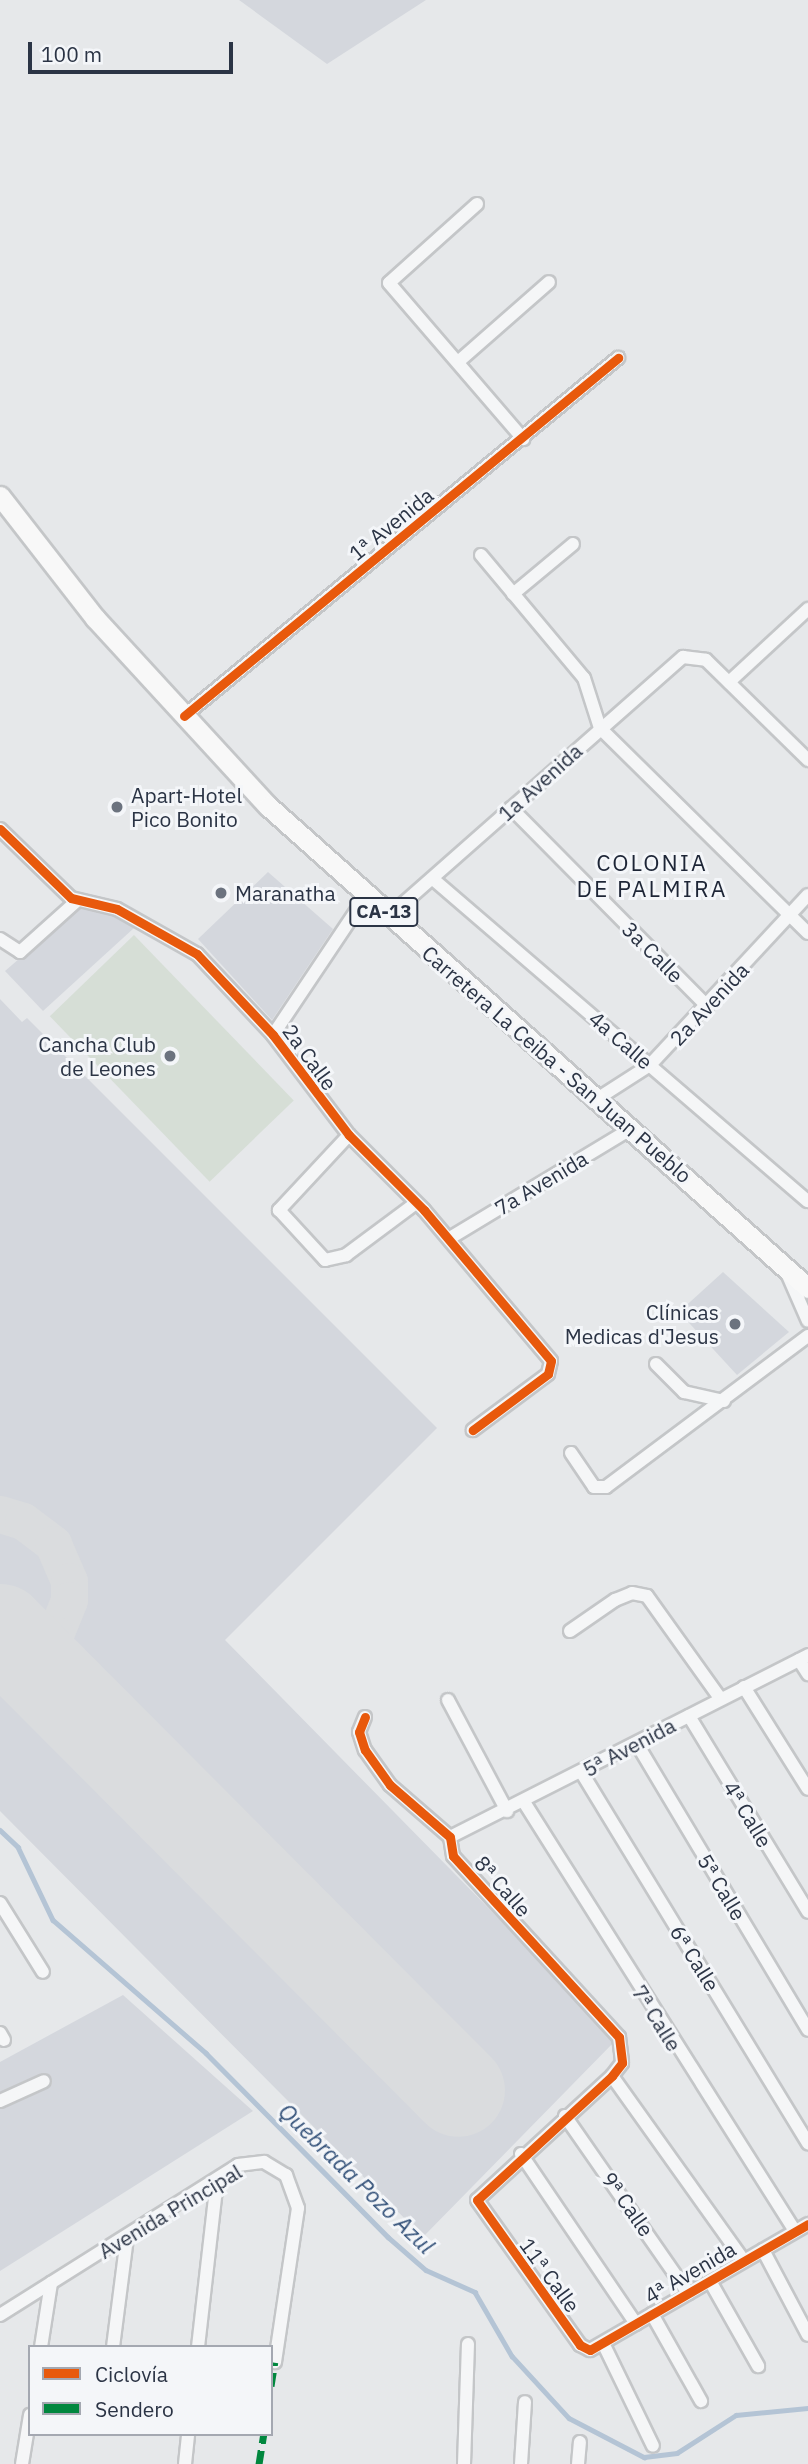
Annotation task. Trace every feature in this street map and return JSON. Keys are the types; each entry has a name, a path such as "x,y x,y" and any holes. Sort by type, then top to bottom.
{"main road":[{"name":"Carretera La Ceiba - San Juan Pueblo","path":"0,496 95,618 184,716 366,896 632,1128 808,1288"}],"street":[{"path":"477,204 389,283 523,439"},
{"path":"458,362 549,282"},
{"name":"1ª Avenida","path":"184,716 618,358"},
{"path":"513,594 573,544"},
{"path":"481,555 584,678 600,728 808,933"},
{"path":"808,609 729,682 808,760"},
{"name":"1a Avenida","path":"389,916 683,657 694,656 729,682"},
{"name":"3a Calle","path":"511,808 707,1006"},
{"name":"2a Calle","path":"0,829 78,900 117,909 197,954 273,1035 349,1135 450,1238 551,1360 548,1374 473,1430"},
{"name":"4a Calle","path":"433,879 808,1201"},
{"name":"2a Avenida","path":"597,1098 650,1065 808,895"},
{"path":"273,1035 366,896"},
{"path":"0,939 12,951 20,952 78,900"},
{"name":"7a Avenida","path":"450,1238 632,1128"},
{"path":"349,1135 280,1206 280,1214 332,1260 416,1203"},
{"path":"784,1266 808,1279"},
{"path":"784,1266 808,1321"},
{"path":"571,1453 599,1489 724,1401 808,1336"},
{"path":"656,1364 684,1392 724,1401"},
{"path":"570,1630 615,1600 632,1593 647,1597 720,1698"},
{"path":"804,1658 808,1674"},
{"name":"5ª Avenida","path":"450,1838 582,1773 720,1698 804,1658"},
{"path":"744,1687 808,1789"},
{"path":"448,1700 507,1811"},
{"name":"4ª Calle","path":"689,1716 808,1912"},
{"name":"8ª Calle","path":"365,1717 359,1732 365,1750 390,1784 450,1838 453,1856 619,2037 622,2063 611,2076"},
{"name":"5ª Calle","path":"637,1744 808,2030"},
{"name":"6ª Calle","path":"582,1773 808,2143"},
{"name":"7ª Calle","path":"524,1802 795,2231"},
{"path":"0,1903 43,1972"},
{"path":"636,2324 522,2154 611,2076 744,2261"},
{"path":"0,2101 44,2081"},
{"name":"9ª Calle","path":"565,2116 688,2293"},
{"name":"11ª Calle","path":"522,2154 477,2204 580,2345 590,2350"},
{"name":"Avenida Principal","path":"0,2315 239,2165 264,2162 286,2175 296,2190 275,2362"},
{"path":"198,2345 217,2179"},
{"name":"4ª Avenida","path":"590,2350 808,2224"},
{"path":"113,2345 127,2237"},
{"path":"763,2250 808,2335"},
{"path":"710,2281 758,2366"},
{"path":"41,2345 51,2283"},
{"path":"652,2314 701,2401"},
{"path":"603,2343 653,2446"},
{"path":"464,2464 468,2344"},
{"path":"521,2464 525,2402"},
{"path":"22,2464 28,2427"},
{"path":"185,2464 188,2436"},
{"path":"578,2464 580,2442"}],"shaded area":[{"path":"239,0 426,0 327,64"},
{"path":"268,872 333,929 272,1020 198,939"},
{"path":"79,907 119,916 134,928 43,1011 5,971"},
{"name":"Cancha Club de Leones","path":"134,935 294,1100 210,1182 50,1016"},
{"path":"0,999 22,1022 27,1018 437,1428 225,1640 617,2039 423,2237 0,1811"},
{"name":"Clínicas Medicas d'Jesus","path":"723,1272 789,1332 737,1375 679,1312"},
{"path":"123,1995 253,2111 0,2271 0,2062"}],"waterway":[{"name":"Quebrada Pozo Azul","path":"0,1830 18,1847 53,1920 206,2053 388,2237 426,2270 475,2292 512,2356 569,2418 644,2457 677,2453 736,2415 808,2408"}],"taxiway":[{"path":"0,1514 23,1521 53,1544 69,1581 69,1600 55,1634 37,1648 0,1658"}],"runway":[{"path":"0,1630 458,2090"}],"marked path":[{"path":"273,2374 275,2362"},
{"path":"259,2464 264,2436"}],"cycle path":[{"path":"184,716 618,358"},
{"path":"0,829 71,898 117,909 197,954 273,1035 349,1135 424,1210 551,1361 548,1374 473,1430"},
{"path":"365,1717 359,1732 365,1750 390,1785 450,1837 453,1856 619,2037 622,2063 612,2076 477,2200 580,2345 590,2350 808,2224"}],"place":[{"name":"Apart-Hotel Pico Bonito","path":"117,807"},
{"name":"Maranatha","path":"221,893"},
{"name":"Cancha Club de Leones","path":"170,1056"},
{"name":"Clínicas Medicas d'Jesus","path":"735,1324"}],"district":[{"name":"COLONIA DE PALMIRA","path":"652,875"}]}
